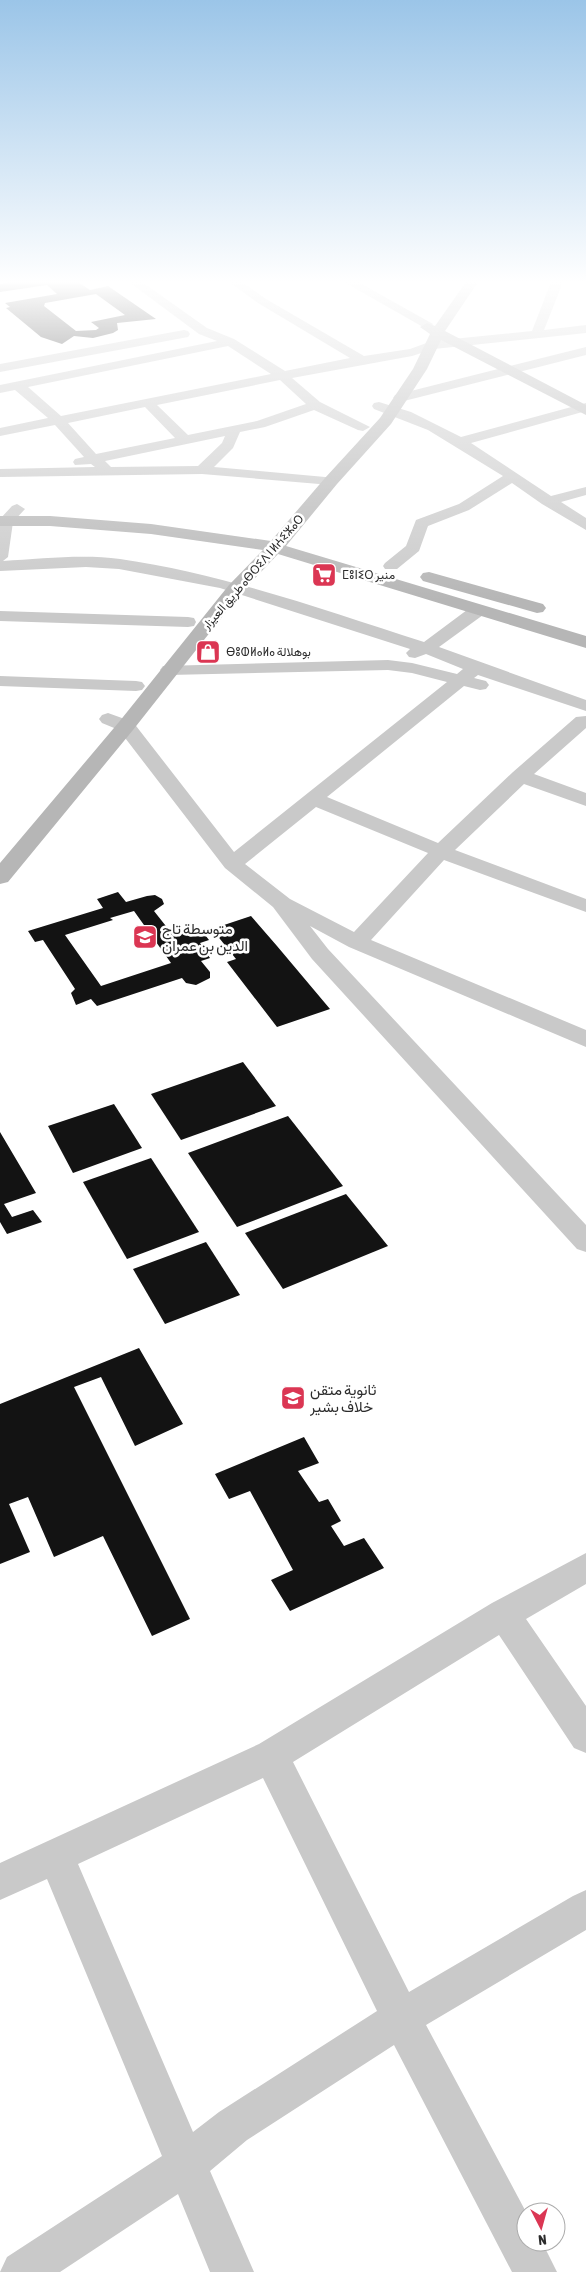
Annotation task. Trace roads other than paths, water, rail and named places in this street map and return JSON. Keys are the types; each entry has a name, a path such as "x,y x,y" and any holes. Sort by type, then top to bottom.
{"main road":[{"name":"طريق العيزار ⴰⴱⵔⵉⴷ ⵏ ⵍⵄⵉⵣⴰⵔ","path":"323,480 363,426 391,404 397,388"},
{"name":"طريق العيزار ⴰⴱⵔⵉⴷ ⵏ ⵍⵄⵉⵣⴰⵔ","path":"0,877 118,712 188,622 229,586 271,541 404,388"},
{"path":"544,388 585,407"},
{"path":"555,388 585,407"},
{"path":"6,515 50,521 271,541 391,566 549,612"},
{"path":"271,541 477,611 586,642"},
{"name":"طريق العيزار ⴰⴱⵔⵉⴷ ⵏ ⵍⵄⵉⵣⴰⵔ","path":"118,712 169,670 229,586"}],"street":[{"path":"21,388 58,420 93,459 110,472"},
{"path":"0,432 221,388"},
{"path":"296,388 315,405 363,426"},
{"path":"391,404 445,388"},
{"path":"148,402 184,439"},
{"path":"391,404 460,442 547,502 586,525"},
{"path":"40,472 184,439 260,424 315,405"},
{"path":"460,442 585,407"},
{"path":"202,470 228,445 235,428"},
{"path":"0,473 202,470 323,480"},
{"path":"391,566 413,548 421,523 464,507 511,477"},
{"path":"547,502 586,491"},
{"path":"0,557 6,515"},
{"path":"0,566 86,562 119,564 229,586 426,648 469,673 585,716 442,852 391,903 357,942"},
{"path":"388,665 426,648 477,611"},
{"path":"0,616 188,622"},
{"path":"169,670 388,665 469,673"},
{"path":"232,864 469,673"},
{"path":"0,681 118,712 232,864 281,902 357,942 586,1039"},
{"path":"520,776 586,800"},
{"path":"312,798 442,852 586,906"},
{"path":"281,902 320,954 586,1242"},
{"path":"0,1882 271,1756 504,1614 586,1567"},
{"path":"504,1614 586,1736"},
{"path":"271,1756 401,2018 535,2272"},
{"path":"56,1856 232,2272"},
{"path":"22,2272 187,2164 233,2126 401,2018 586,1909"}],"place":[{"name":"ⵎⵓⵏⵉⵔ منير","path":"324,575"},
{"name":"ⴱⵓⵀⵍⴰⵍⴰ بوهلالة","path":"208,652"},
{"name":"متوسطة تاج الدين بن عمران","path":"145,937"},
{"name":"ثانوية متقن خلاف بشير","path":"293,1398"}]}
